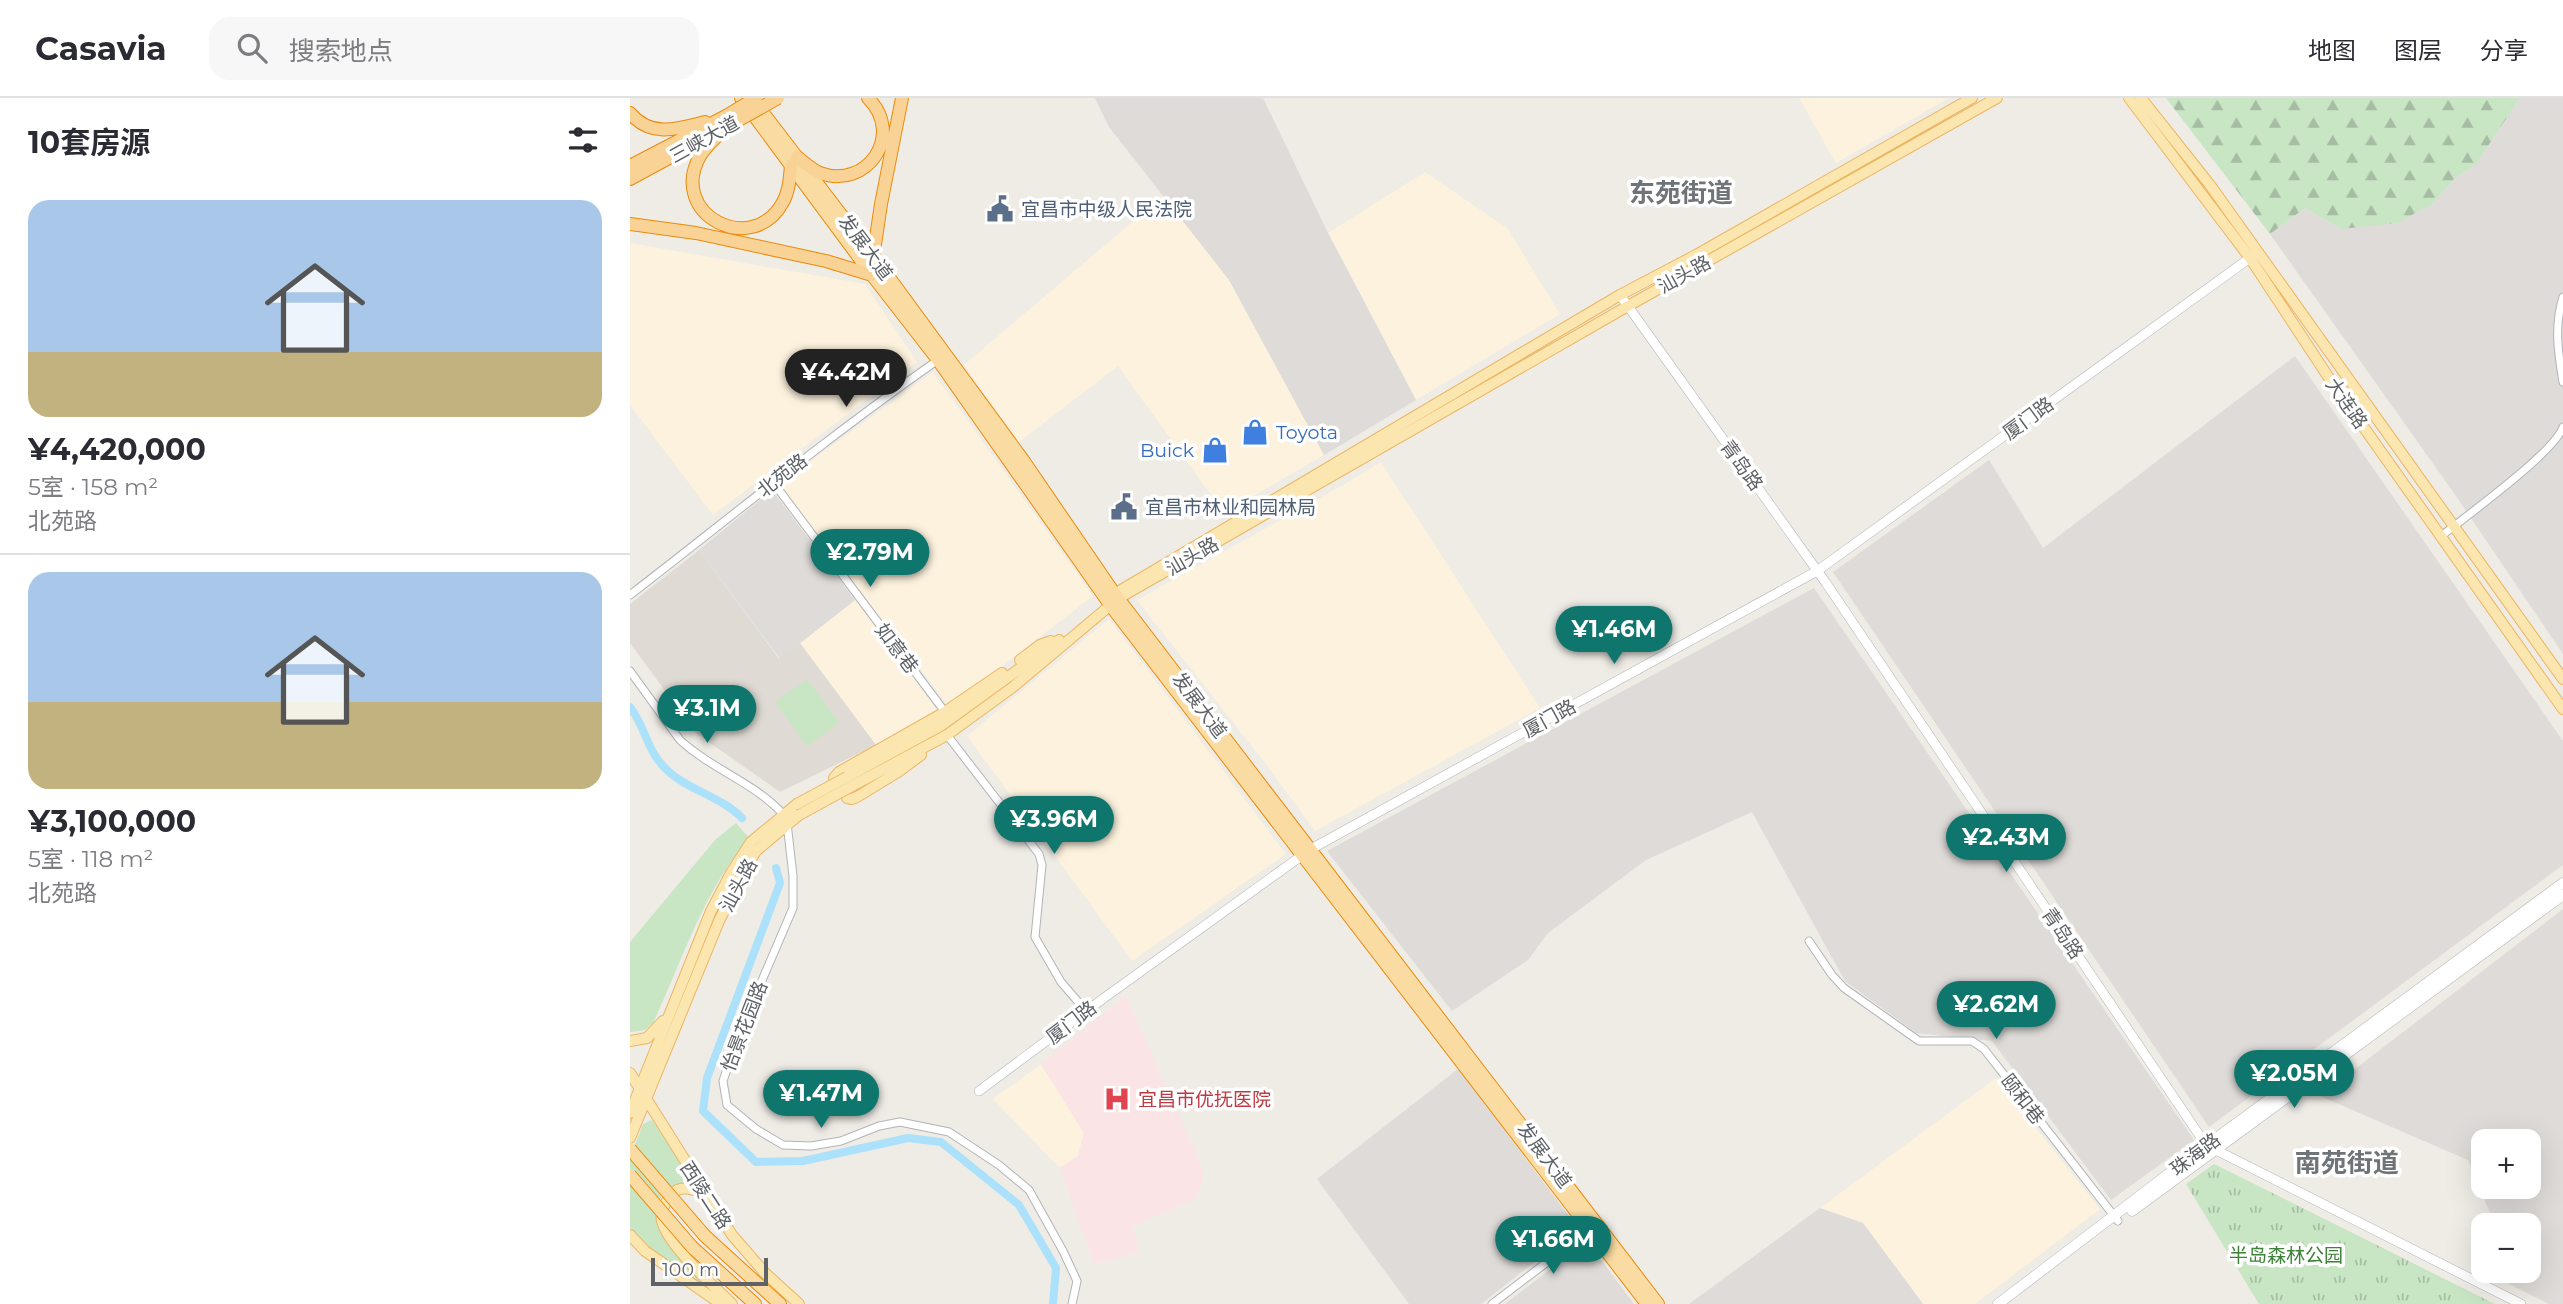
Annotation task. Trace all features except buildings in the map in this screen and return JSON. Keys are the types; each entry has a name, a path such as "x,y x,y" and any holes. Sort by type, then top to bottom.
{"highway":[{"name":"发展大道","path":"741,98 873,258 1023,460 1113,599"},
{"name":"发展大道","path":"754,98 872,275 938,360 1113,599 1594,1227 1658,1304"},
{"name":"三峡大道","path":"630,179 728,120 754,98"},
{"name":"三峡大道","path":"630,166 778,98"},
{"path":"728,120 699,157 693,188 698,205 708,218 722,225 753,227 772,217 783,202 794,161 818,173 837,176 853,173 868,165 878,152 885,135 883,120 868,98"},
{"path":"873,258 902,98"},
{"path":"630,113 646,127 661,130 728,120"},
{"path":"630,224 696,233 826,261 872,275"},
{"path":"630,1149 705,1236 780,1304"},
{"path":"630,1175 692,1247 755,1304"},
{"name":"发展大道","path":"1594,1227 1647,1304"}],"main road":[{"name":"汕头路","path":"850,782 942,725 1113,599 1620,295 1696,255 1972,98"},
{"name":"汕头路","path":"630,1138 674,1004 712,911 731,873 751,842 798,809 947,735 1013,687 1113,599 1997,98"},
{"name":"大连路","path":"2129,98 2254,255 2563,679"},
{"name":"大连路","path":"2141,98 2210,185 2331,381 2563,709"},
{"path":"834,778 839,772 945,712 1040,645 1064,637"},
{"path":"847,798 857,797 898,772 947,735"},
{"name":"汕头路","path":"630,1113 643,1093 740,878 756,851 785,819"},
{"name":"珠海路","path":"2008,1304 2210,1147 2563,883"},
{"name":"珠海路","path":"2210,1147 2563,895"},
{"path":"630,1041 647,1038 657,1029 674,1004"},
{"name":"西陵二路","path":"630,1073 732,1235 764,1272 799,1304"},
{"path":"709,1196 684,1188 674,1191 664,1204 662,1220 673,1241 698,1271 732,1304"},
{"name":"珠海路","path":"1998,1304 2116,1219"},
{"path":"630,1235 645,1251 720,1304"}],"street":[{"name":"厦门路","path":"979,1091 1307,852 1817,571 2254,255"},
{"name":"青岛路","path":"1620,295 1817,571 2210,1147 2516,1303"},
{"path":"2563,297 2558,314 2557,348 2563,382"},
{"name":"北苑路","path":"630,595 773,482 938,360"},
{"path":"2440,537 2550,446 2561,434 2563,427"},
{"name":"如意巷","path":"773,482 945,712"},
{"path":"630,671 689,749 707,763 771,801 785,819"},
{"path":"947,735 1039,854 1042,865 1035,937 1061,982 1086,1011"},
{"name":"怡景花园路","path":"785,819 793,876 793,908 739,1034 723,1081 727,1105 756,1129 783,1145 811,1146 841,1141 879,1126 900,1122 949,1132 999,1165 1029,1190 1077,1281 1072,1304"},
{"name":"颐和巷","path":"1810,941 1832,975 1844,988 1919,1041 1972,1041 1984,1049 2116,1219"},
{"path":"1492,1304 1594,1227"}],"shaded area":[{"path":"1095,98 1263,98 1328,233 1416,400 1324,455 1229,280 1109,127"},
{"path":"1799,98 1949,98 1836,163"},
{"path":"2520,98 2563,98 2563,654 2456,496 2270,234 2305,208 2341,229 2432,204 2455,178 2476,164"},
{"path":"1425,172 1507,228 1560,314 1416,400 1328,233"},
{"path":"1164,195 1229,280 1324,455 1224,513 1118,366 1019,442 964,365"},
{"path":"630,243 865,284 917,362 713,515 630,405"},
{"path":"2295,356 2563,741 2563,865 2209,1127 1833,572 1989,460 2043,548"},
{"path":"933,372 1093,596 949,707 779,484"},
{"path":"1381,462 1540,708 1315,831 1137,600"},
{"path":"772,490 855,600 780,659 699,550"},
{"path":"699,550 779,659 800,643 876,745 780,792 696,733 630,643 630,604"},
{"path":"1814,588 2194,1140 2111,1200 1992,1041 1916,1033 1845,981 1752,812 1646,860 1548,933 1528,960 1452,1011 1327,851"},
{"path":"855,600 937,710 876,745 800,643"},
{"path":"1109,619 1286,854 1132,961 967,736"},
{"path":"2563,909 2563,1304 2549,1304 2507,1283 2541,1283 2541,1213 2490,1213 2484,1199 2541,1199 2541,1129 2471,1129 2471,1167 2468,1160 2320,1096"},
{"name":"宜昌市优抚医院","path":"1126,996 1204,1172 1197,1198 1133,1226 1139,1252 1094,1264 1060,1168 1078,1156 1084,1133 1041,1064"},
{"path":"1041,1064 1084,1133 1078,1156 1060,1168 993,1099"},
{"path":"1458,1069 1578,1228 1481,1304 1409,1304 1317,1179"},
{"path":"1996,1078 2100,1209 1975,1304 1923,1304 1863,1223 1820,1208"},
{"path":"1820,1208 1863,1223 1923,1304 1689,1304"},
{"path":"1587,1241 1634,1304 1505,1304"}],"green space":[{"path":"2166,98 2520,98 2476,164 2455,178 2432,204 2397,223 2341,229 2305,208 2270,234"},
{"path":"807,679 839,723 807,746 775,702"},
{"path":"736,823 749,838 706,903 653,1023 645,1030 630,1032 630,942 715,840"},
{"path":"652,1120 695,1184 678,1184 665,1191 659,1201 657,1213 662,1235 677,1255 704,1282 700,1287 647,1249 630,1227 630,1158 643,1124"},
{"name":"半岛森林公园","path":"2214,1164 2495,1304 2259,1304 2186,1184"}],"waterway":[{"path":"630,707 654,754 673,776 734,810 742,818"},
{"path":"776,868 780,883 707,1078 703,1111 756,1162 803,1161 908,1138 941,1142 1019,1205 1056,1268 1053,1304"}],"place":[{"name":"宜昌市中级人民法院","path":"1000,209"},
{"name":"Toyota","path":"1255,432"},
{"name":"Buick","path":"1215,450"},
{"name":"宜昌市林业和园林局","path":"1124,507"},
{"name":"宜昌市优抚医院","path":"1117,1099"}],"district":[{"name":"东苑街道","path":"1681,193"},
{"name":"南苑街道","path":"2347,1163"}]}
